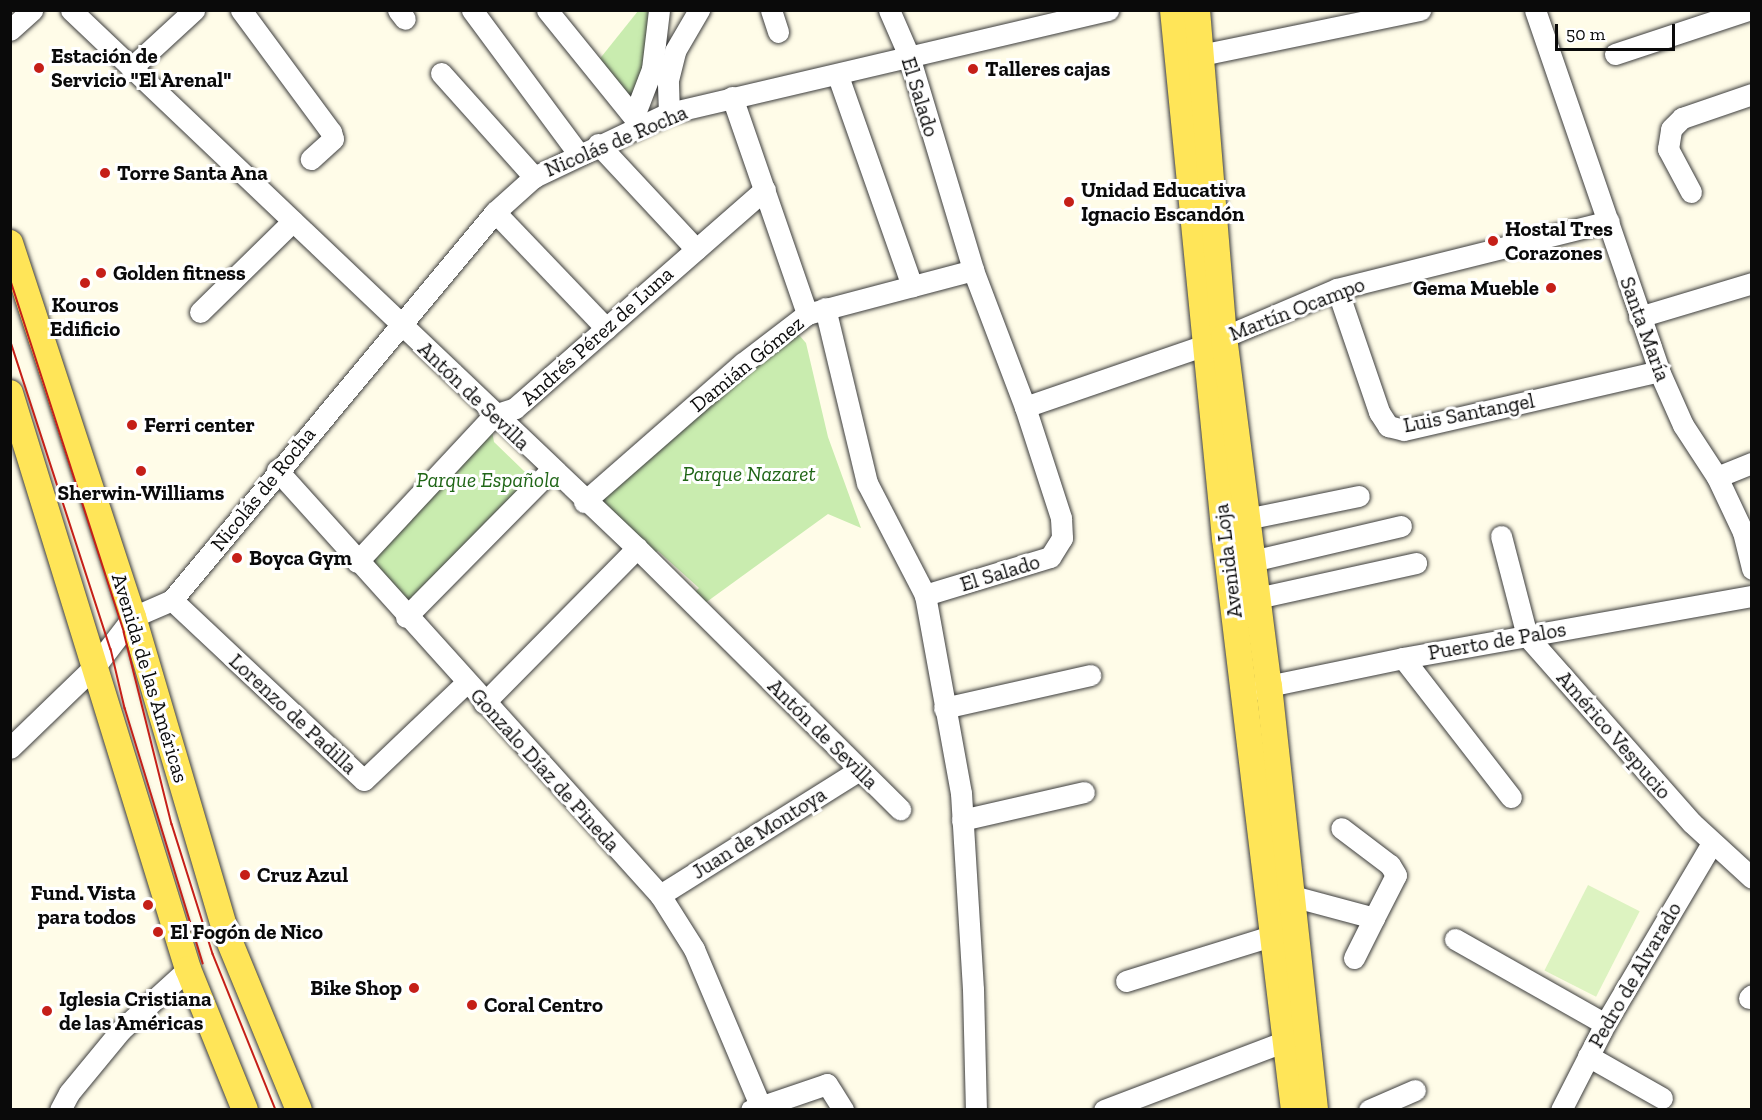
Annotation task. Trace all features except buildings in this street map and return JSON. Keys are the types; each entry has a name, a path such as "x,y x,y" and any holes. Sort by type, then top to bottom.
{"main road":[{"name":"Avenida Loja","path":"1173,10 1190,57"},
{"name":"Avenida Loja","path":"1197,10 1190,57 1215,341 1256,688 1292,896 1315,1110"},
{"name":"Avenida de las Américas","path":"10,243 133,617 226,933 299,1110"},
{"name":"Avenida Loja","path":"1215,341 1246,519 1257,598 1256,688 1270,936 1294,1110"},
{"path":"10,393 96,665 188,969 245,1110"}],"street":[{"path":"10,30 32,10"},
{"name":"Antón de Sevilla","path":"71,10 400,323 550,470 637,548 858,771 900,809"},
{"path":"131,68 194,10"},
{"path":"241,10 331,132 333,140 311,159"},
{"path":"472,10 578,153"},
{"path":"547,10 637,121"},
{"path":"637,121 652,69 659,10"},
{"path":"669,113 668,80 675,51 699,10"},
{"path":"771,10 778,32"},
{"name":"El Salado","path":"889,10 909,56 973,270 1025,407 1061,518 1062,538 1050,557 1027,567 925,595"},
{"name":"Nicolás de Rocha","path":"133,617 172,600 400,323 495,212 534,177 637,121 838,76 909,56 1108,10"},
{"path":"1190,57 1420,10"},
{"name":"Santa María","path":"1535,10 1659,371 1683,425 1717,477 1743,532 1752,569"},
{"path":"1615,54 1748,10"},
{"path":"441,73 534,177"},
{"path":"838,76 912,286"},
{"path":"1691,192 1668,149 1671,129 1682,118 1752,94"},
{"path":"732,98 765,189 816,311 867,483 925,595 961,793 973,989 975,1110"},
{"path":"598,144 696,249"},
{"name":"Andrés Pérez de Luna","path":"357,562 494,415 515,408 765,189"},
{"path":"495,212 606,328"},
{"path":"200,312 292,221"},
{"name":"Martín Ocampo","path":"1025,407 1215,341 1337,289 1609,221"},
{"name":"Damián Gómez","path":"584,502 743,363 816,311 973,270"},
{"path":"1639,317 1752,283"},
{"name":"Luis Santangel","path":"1337,289 1379,412 1388,426 1404,430 1659,371"},
{"path":"1717,477 1752,463"},
{"name":"Gonzalo Díaz de Pineda","path":"277,470 406,617 660,895 694,949 756,1107"},
{"path":"406,617 550,470"},
{"path":"1246,519 1359,496"},
{"path":"1252,561 1401,526"},
{"name":"Américo Vespucio","path":"1501,536 1527,636 1712,843 1752,878"},
{"path":"484,703 637,548"},
{"path":"1257,598 1416,563"},
{"name":"Puerto de Palos","path":"1256,688 1403,658 1752,596"},
{"name":"Lorenzo de Padilla","path":"172,600 364,780 466,683"},
{"path":"10,748 96,665 133,617"},
{"path":"1403,658 1511,797"},
{"path":"944,708 1090,675"},
{"name":"Juan de Montoya","path":"660,895 858,771"},
{"path":"962,820 1084,792"},
{"path":"1341,828 1390,865 1396,875 1354,958"},
{"name":"Pedro de Alvarado","path":"1561,1110 1605,1023 1712,843"},
{"path":"1292,896 1374,918"},
{"path":"1126,981 1270,936"},
{"path":"1455,939 1605,1023"},
{"path":"60,1110 69,1093 121,1030 188,969"},
{"path":"1104,1110 1286,1041"},
{"path":"1588,1056 1662,1098"},
{"path":"756,1107 827,1084 843,1110"},
{"path":"1369,1110 1415,1090"}],"green space":[{"path":"638,11 648,11 647,58 633,104 598,61"},
{"name":"Parque Nazaret","path":"799,335 806,343 828,437 861,528 828,514 701,606 691,596 699,588 658,551 650,556 601,501 786,337"},
{"name":"Parque Española","path":"492,431 494,442 524,471 536,474 408,609 369,564"},
{"path":"1588,885 1640,911 1596,997 1544,971"}],"tram line":[{"path":"10,278 124,632 172,824 213,954 276,1110"},
{"path":"10,339 111,649 125,708 203,963"}],"place":[{"name":"Estación de Servicio \"El Arenal\"","path":"39,68"},
{"name":"Talleres cajas","path":"973,69"},
{"name":"Torre Santa Ana","path":"105,173"},
{"name":"Unidad Educativa Ignacio Escandón","path":"1069,202"},
{"name":"Hostal Tres Corazones","path":"1493,241"},
{"name":"Golden fitness","path":"101,273"},
{"name":"Kouros Edificio","path":"85,283"},
{"name":"Gema Mueble","path":"1551,288"},
{"name":"Ferri center","path":"132,425"},
{"name":"Sherwin-Williams","path":"141,471"},
{"name":"Boyca Gym","path":"237,558"},
{"name":"Cruz Azul","path":"245,875"},
{"name":"Fund. Vista para todos","path":"148,905"},
{"name":"El Fogón de Nico","path":"158,932"},
{"name":"Bike Shop","path":"414,988"},
{"name":"Coral Centro","path":"472,1005"},
{"name":"Iglesia Cristiana de las Américas","path":"47,1011"}]}
